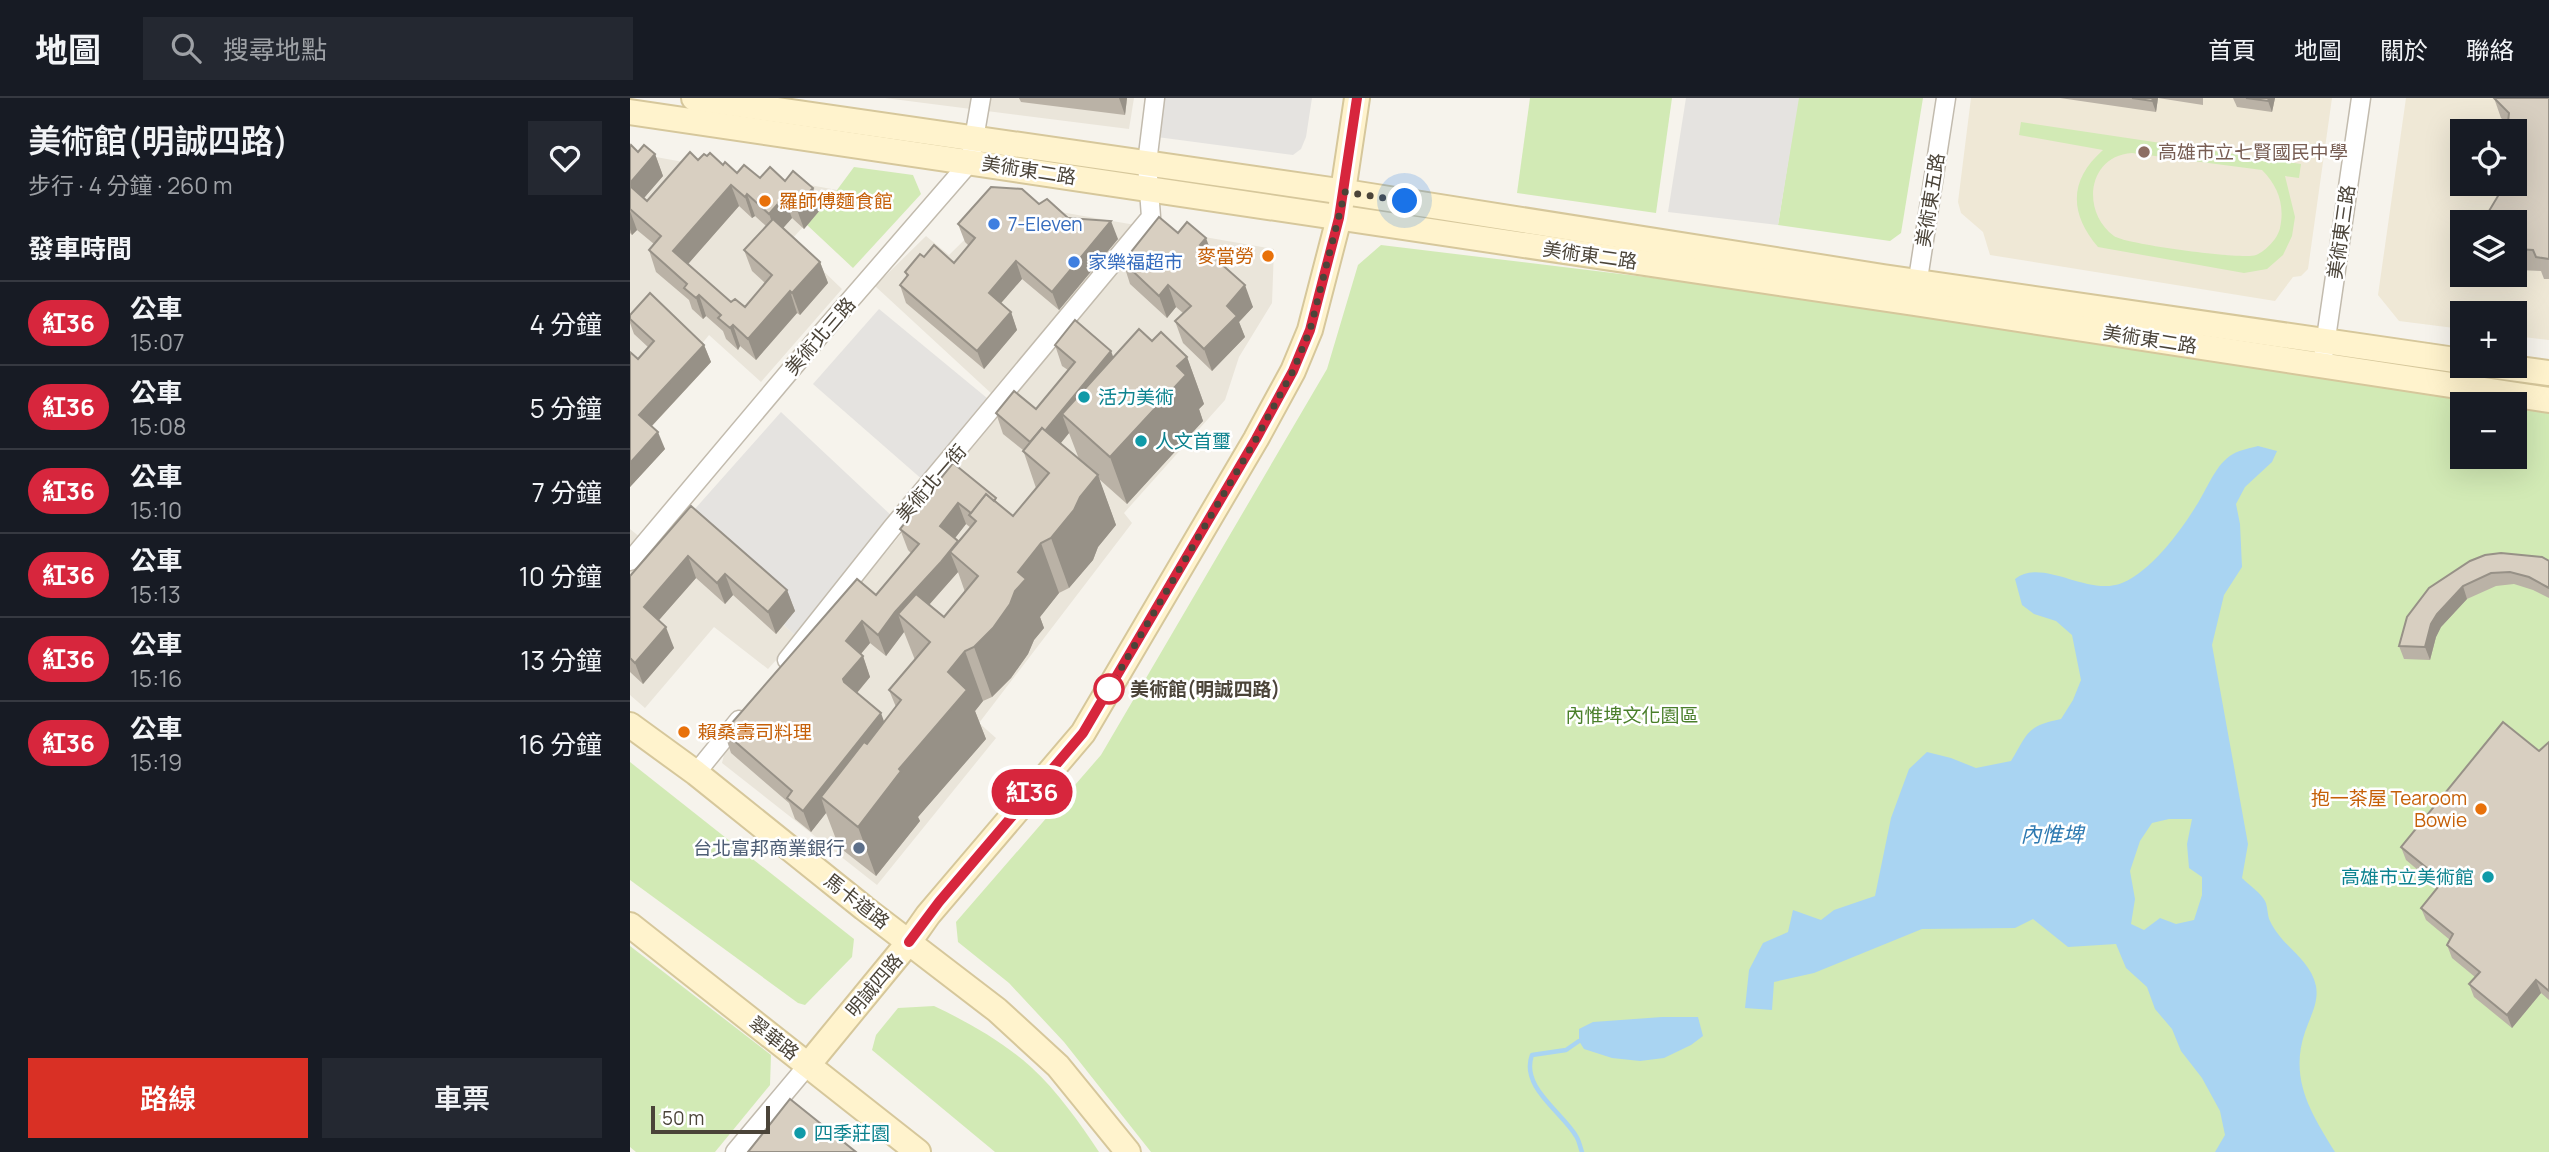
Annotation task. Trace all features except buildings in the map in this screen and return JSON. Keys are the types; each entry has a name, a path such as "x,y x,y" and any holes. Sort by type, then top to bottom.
{"street":[{"name":"美術東二路","path":"694,98 972,150 1150,188 1339,218 1916,292 2325,340 2450,359"},
{"path":"972,150 981,98"},
{"name":"美術北一街","path":"773,678 891,529 1151,217 1147,163 1155,98"},
{"name":"明誠四路","path":"808,1065 939,902 1083,733 1256,439 1293,371 1310,330 1345,192 1357,98"},
{"name":"美術東五路","path":"1916,292 1946,98"},
{"name":"美術東三路","path":"2323,365 2361,98"},
{"name":"美術東二路","path":"630,112 972,150 1147,163 1345,192 2323,365 2549,400"},
{"name":"美術北三路","path":"630,561 972,150"},
{"path":"2527,370 2549,373"},
{"path":"696,773 748,710"},
{"name":"馬卡道路","path":"630,725 696,773 997,1010 1058,1066 1128,1152"},
{"name":"翠華路","path":"630,925 918,1152"},
{"path":"735,1152 808,1065"}],"shaded area":[{"path":"885,98 1134,98 1129,129"},
{"path":"1163,98 1312,98 1306,137 1301,149 1293,155 1157,137"},
{"path":"1686,98 1799,98 1778,225 1668,212"},
{"name":"高雄市立七賢國民中學","path":"1971,98 2332,98 2308,269 2301,276 2293,277 2275,301 1990,255 1983,232 1961,213 1958,202"},
{"path":"2406,98 2549,98 2549,340 2527,337 2527,301 2450,301 2450,327 2399,321 2378,295"},
{"path":"634,153 837,190 791,240 842,289 761,382 709,335 645,414 630,402 630,158"},
{"path":"1003,202 1274,249 1272,303 1239,357 1225,400 1124,513 1132,523 979,723 996,738 877,885 722,763 726,746 1006,407 875,286 926,236 949,255"},
{"path":"879,309 993,403 924,481 813,384"},
{"path":"781,412 894,518 797,637 678,528"},
{"path":"678,528 797,637 768,669 714,627 645,708 630,695 630,529 657,551"}],"green space":[{"path":"1530,98 1672,98 1656,213 1517,193"},
{"path":"1798,98 1923,98 1901,233 1890,241 1778,225"},
{"path":"2021,122 2301,164 2299,178 2285,176 2295,217 2292,236 2283,255 2267,269 2244,273 2098,247 2082,222 2077,197 2084,173 2103,150 2019,135","holes":["2132,153 2262,170 2279,196 2282,211 2279,232 2274,240 2256,255 2208,253 2122,239 2103,226 2093,200 2098,174 2106,164 2117,156"]},
{"path":"854,167 913,175 921,194 853,268 806,224"},
{"name":"內惟埤文化園區","path":"1381,245 1744,289 2450,396 2450,469 2527,469 2527,408 2549,411 2549,1152 1151,1152 1064,1042 1009,983 958,942 956,922 1101,755 1327,369 1358,265"},
{"path":"630,762 854,939 852,957 805,1005 798,1003 630,880"},
{"path":"630,946 771,1055 770,1085 715,1152 636,1152 630,1147"},
{"path":"934,1006 985,1033 1031,1067 1059,1097 1099,1152 995,1152 872,1050 876,1035 898,1008"}],"water":[{"name":"內惟埤","path":"2258,446 2277,451 2272,462 2245,487 2236,504 2242,567 2224,595 2212,645 2248,844 2242,878 2263,898 2275,930 2313,976 2316,998 2301,1049 2301,1080 2311,1109 2335,1152 2215,1152 2225,1135 2220,1111 2202,1078 2181,1051 2172,1029 2155,1009 2147,987 2126,968 2116,944 2068,947 2033,919 2015,928 1922,929 1814,973 1774,982 1772,1010 1745,1008 1749,970 1763,943 1788,932 1793,910 1821,920 1834,910 1875,896 1891,818 1909,769 1927,752 1976,768 2011,761 2029,732 2061,719 2073,700 2081,680 2072,635 2056,621 2034,614 2022,605 2015,579 2026,573 2039,572 2109,586 2133,578 2154,560 2190,516 2221,464 2233,454","holes":["2169,819 2192,819 2187,844 2189,868 2202,877 2202,895 2194,920 2176,924 2160,918 2144,930 2131,924 2135,899 2130,871 2140,841 2152,823"]},
{"path":"1698,1017 1703,1036 1664,1058 1640,1061 1612,1058 1584,1049 1579,1041 1579,1029 1593,1022"}],"waterway":[{"path":"1579,1041 1566,1050 1532,1055 1530,1067 1537,1088 1570,1127 1582,1152"}],"bus line":[{"name":"紅36","path":"909,942 928,915 1083,733 1256,439 1293,371 1310,330 1339,218 1357,98"}],"place":[{"name":"高雄市立七賢國民中學","path":"2144,152"},
{"name":"羅師傅麵食館","path":"765,201"},
{"name":"7-Eleven","path":"994,224"},
{"name":"麥當勞","path":"1268,256"},
{"name":"家樂福超市","path":"1074,262"},
{"name":"活力美術","path":"1084,397"},
{"name":"人文首璽","path":"1141,441"},
{"name":"美術館(明誠四路)","path":"1109,689"},
{"name":"賴桑壽司料理","path":"684,732"},
{"name":"抱一茶屋 Tearoom Bowie","path":"2481,809"},
{"name":"台北富邦商業銀行","path":"859,848"},
{"name":"高雄市立美術館","path":"2488,877"},
{"name":"四季莊園","path":"800,1133"}],"route":[{"path":"1109,689 1293,371 1310,330 1345,192 1405,201"}]}
